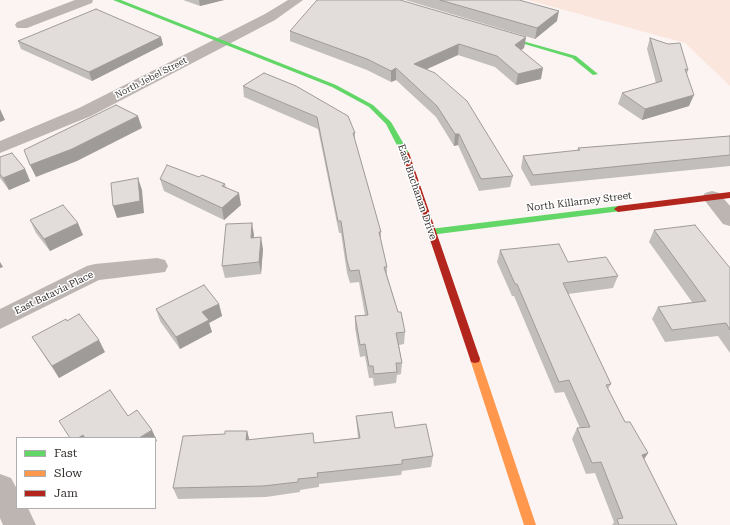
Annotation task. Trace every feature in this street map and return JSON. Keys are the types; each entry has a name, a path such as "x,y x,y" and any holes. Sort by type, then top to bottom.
{"street":[{"path":"22,25 87,0"},
{"name":"East Buchanan Drive","path":"116,0 334,86 360,99 381,114 396,132 406,154 430,232 530,525"},
{"name":"North Jebel Street","path":"0,148 86,112 222,42 289,6 297,0"},
{"path":"486,31 574,57 595,74"},
{"path":"721,196 730,219"},
{"name":"North Killarney Street","path":"430,232 721,196"},
{"name":"East Batavia Place","path":"0,320 95,272 157,266"},
{"path":"0,488 20,525"}],"shaded area":[{"path":"528,0 730,0 730,86 685,43"}],"building":[{"path":"317,0 400,0 526,37 515,45 543,68 518,74 497,56 459,44 414,64 435,73 467,101 513,176 481,179 459,134 455,134 437,106 396,68 391,71 367,59 290,31"},
{"path":"440,0 519,0 559,11 537,28"},
{"path":"96,9 161,37 89,72 18,41"},
{"path":"650,38 668,44 680,43 688,70 685,69 694,95 645,109 622,93 662,81"},
{"path":"264,73 296,86 348,116 355,133 353,133 381,232 379,232 387,267 384,267 398,312 401,312 405,332 396,333 402,363 396,363 397,372 374,374 373,366 369,366 365,344 360,345 355,316 368,315 359,270 350,271 347,261 341,221 338,221 317,117 243,86"},
{"path":"116,105 138,116 72,149 30,165 24,150"},
{"path":"730,136 730,155 533,175 523,156 580,150 578,148"},
{"path":"12,153 25,169 3,178 0,174 0,157"},
{"path":"167,165 199,177 202,175 225,184 222,186 239,193 222,208 160,179"},
{"path":"138,178 140,201 113,206 111,183"},
{"path":"63,205 78,223 44,239 30,220"},
{"path":"252,223 251,238 261,237 259,262 222,266 226,224"},
{"path":"695,225 730,268 730,330 726,323 672,330 658,307 706,301 654,230"},
{"path":"559,244 568,262 606,257 618,276 563,283 611,384 606,385 625,422 630,422 648,453 642,455 677,525 619,525 617,519 623,518 601,462 592,463 577,428 590,427 569,380 559,382 517,284 515,284 500,250"},
{"path":"204,285 219,304 202,312 209,320 176,337 156,309"},
{"path":"79,314 99,340 52,366 32,337 66,319 67,321"},
{"path":"110,390 128,416 137,410 152,430 141,437 84,437 83,435 80,437 69,437 59,421"},
{"path":"392,412 395,428 426,424 433,456 402,460 402,464 317,473 318,477 298,479 298,482 263,486 173,488 183,436 225,434 225,431 247,431 246,440 313,433 314,443 360,438 356,416"}],"traffic: fast":[{"path":"116,0 334,86 371,106 389,123 405,153"},
{"path":"496,34 574,57 595,74"},
{"path":"430,232 618,209"}],"traffic: slow":[{"path":"475,359 530,525"}],"traffic: jam":[{"path":"405,153 475,359"},
{"path":"618,209 730,195"}]}
